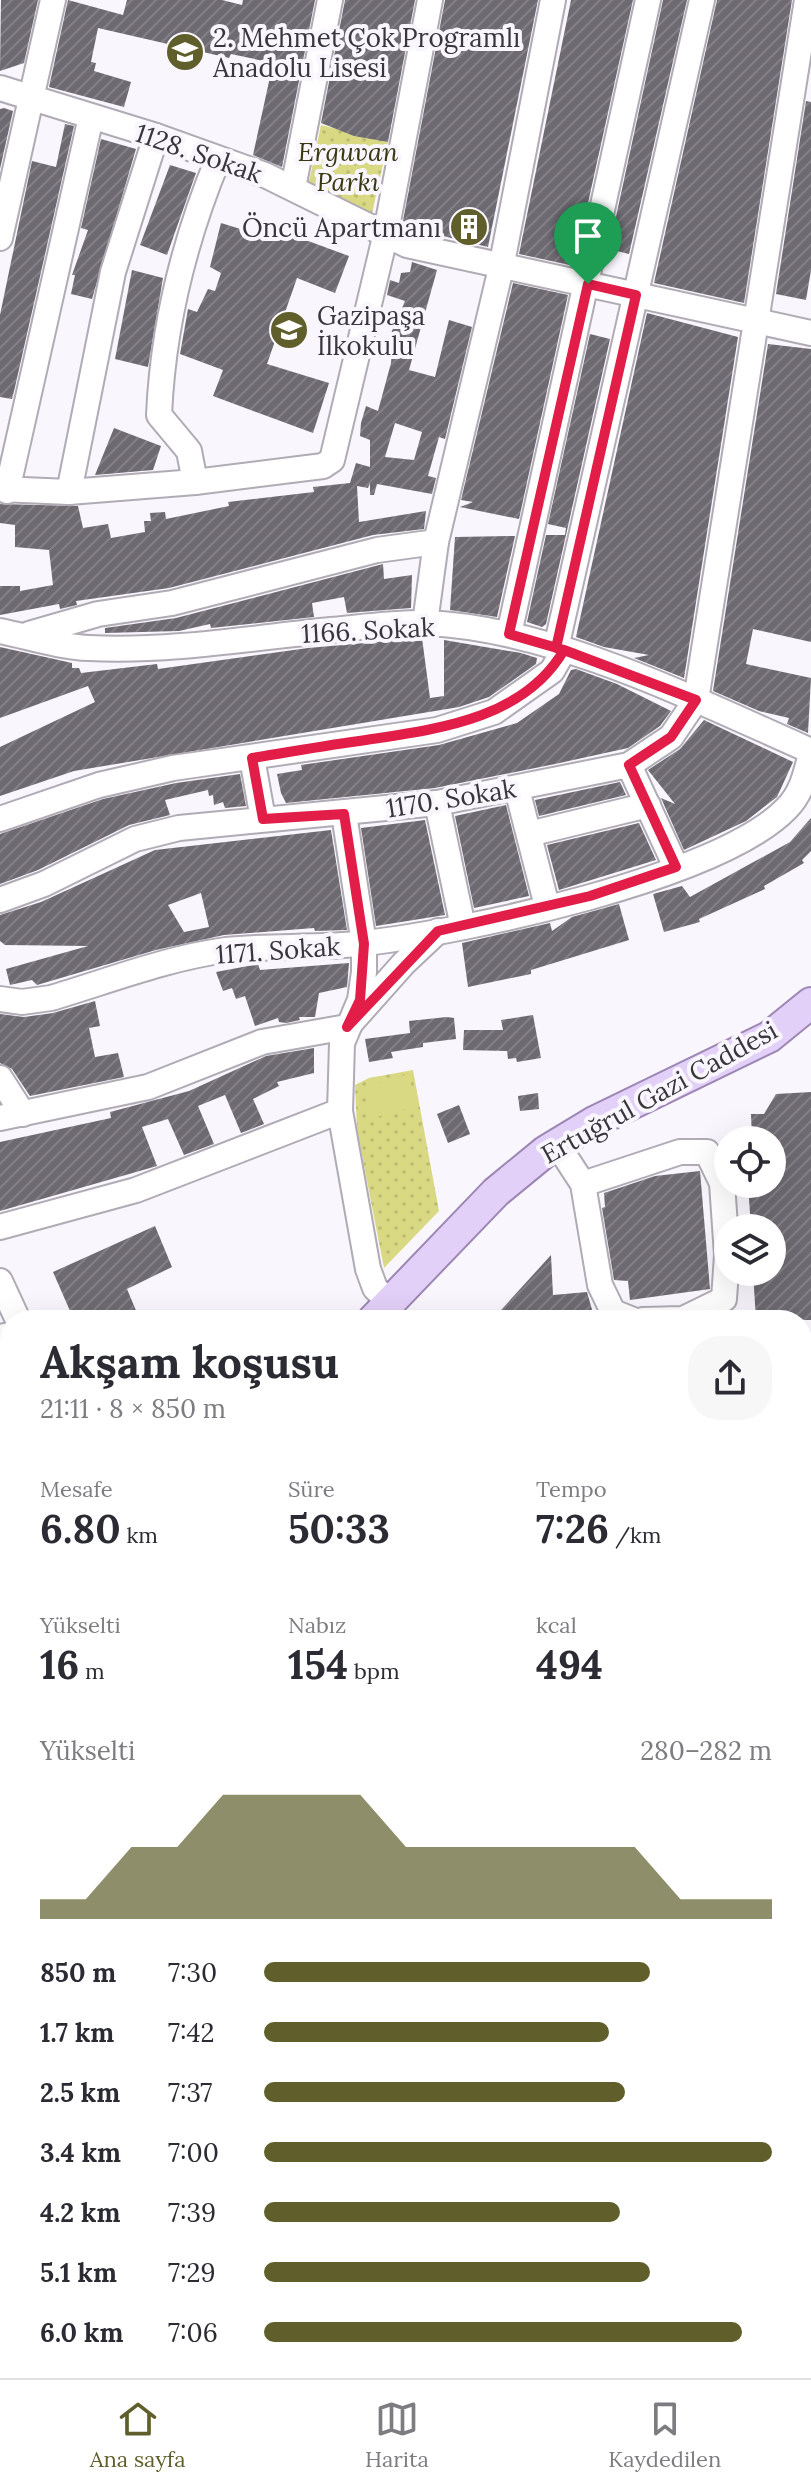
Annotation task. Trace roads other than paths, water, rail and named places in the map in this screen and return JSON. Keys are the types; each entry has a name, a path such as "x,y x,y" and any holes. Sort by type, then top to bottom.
{"main road":[{"name":"Ertuğrul Gazi Caddesi","path":"382,1310 496,1192 557,1144 632,1102 769,1037 811,1003"},
{"path":"769,1037 811,1019"}],"street":[{"path":"0,238 53,0"},
{"path":"293,188 330,0"},
{"path":"91,117 3,490 69,492 195,482 323,466 332,460 385,237 430,0"},
{"path":"425,623 436,542 501,268 553,0"},
{"path":"509,634 648,0"},
{"path":"0,819 99,785 173,768 437,730 494,712 552,671 560,649 702,0"},
{"path":"696,700 807,0"},
{"name":"1128. Sokak","path":"0,88 156,136 293,188 385,237 501,268 811,333"},
{"path":"69,492 113,272 156,136"},
{"path":"195,482 189,451 159,415 161,378 169,312 200,202 218,159"},
{"path":"11,634 98,614 172,603 377,550 436,542"},
{"name":"1166. Sokak","path":"11,634 86,648 139,649 425,623 509,634 560,649 696,700 811,752"},
{"name":"1170. Sokak","path":"0,900 44,884 135,839 179,828 437,803 629,765 671,737 696,700"},
{"path":"807,783 811,752"},
{"path":"252,758 263,819"},
{"path":"629,765 676,867"},
{"name":"1171. Sokak","path":"0,999 22,1002 51,998 225,950 364,944 463,927 547,906 676,867 752,836 788,807 807,783"},
{"path":"517,789 547,906"},
{"path":"437,803 463,927"},
{"path":"529,834 648,805"},
{"path":"344,814 364,944 360,1000 342,1043 340,1111 368,1269 381,1310"},
{"path":"0,1078 12,1116 148,1087 262,1042 347,1027 438,931"},
{"path":"0,1227 136,1190 340,1111"},
{"path":"557,1144 583,1184 600,1285 612,1310"},
{"path":"583,1184 680,1152 707,1152 722,1183 727,1255 724,1299 701,1310"},
{"path":"0,1281 13,1310"}],"place":[{"name":"2. Mehmet Çok Programlı Anadolu Lisesi","path":"185,52"},
{"name":"Öncü Apartmanı","path":"469,227"},
{"name":"Gazipaşa İlkokulu","path":"289,330"}],"park label":[{"name":"Erguvan Parkı","path":"348,166"}]}
